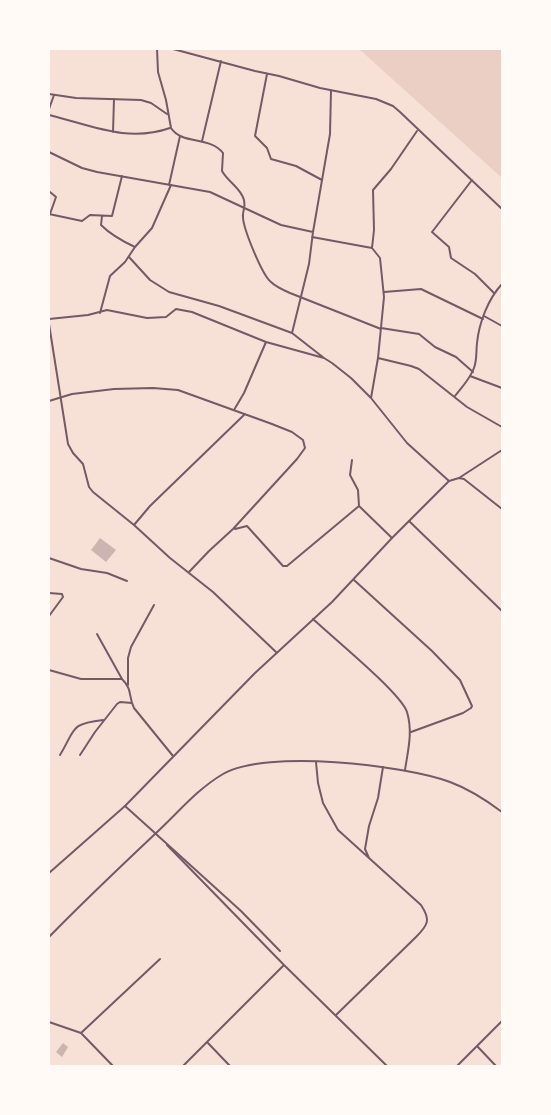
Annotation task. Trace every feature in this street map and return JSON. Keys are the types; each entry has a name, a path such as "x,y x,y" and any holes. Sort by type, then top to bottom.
{"street":[{"path":"157,49 158,72 163,86 171,128 180,136 212,145 222,153 222,172 239,191 244,200 246,208 243,217 246,230 268,279 277,287 301,298 381,329 419,334 435,347 456,357 473,372"},
{"path":"173,49 386,103 400,112 502,209"},
{"path":"202,141 221,61"},
{"path":"267,74 255,136 267,148 271,159 296,166 322,180"},
{"path":"292,333 309,264 312,237 330,134 330,90"},
{"path":"49,94 76,98 141,100 151,103 168,114"},
{"path":"49,109 54,95"},
{"path":"113,132 114,99"},
{"path":"49,115 113,132 149,135 171,128"},
{"path":"372,248 374,230 373,190 400,158 418,130"},
{"path":"100,313 110,276 129,257 135,247 152,228 170,185 180,136"},
{"path":"49,152 82,168 97,172 210,192 281,225 313,232"},
{"path":"50,192 56,197 50,214 76,220 86,219 90,215 102,216 114,214 122,176"},
{"path":"472,180 432,232 449,247 451,258 475,274 494,293"},
{"path":"102,216 101,220 103,227 117,238 135,247"},
{"path":"312,237 372,248 380,258 381,277 384,292 378,358 371,398"},
{"path":"129,257 150,280 169,292 219,306 292,333 339,368 371,398 407,443 449,481"},
{"path":"455,396 473,372 476,360 477,343 483,319 494,293 502,284"},
{"path":"384,292 421,289 483,319"},
{"path":"49,319 100,313 107,310 147,318 166,317 173,310 184,310 207,317 266,342 324,358"},
{"path":"484,316 502,326"},
{"path":"49,324 60,398 70,448 82,464 89,487 99,498 134,526 170,558 214,592 276,652"},
{"path":"234,410 244,393 266,342"},
{"path":"378,358 419,369 467,407 502,426"},
{"path":"470,376 502,388"},
{"path":"49,401 72,394 96,390 153,388 178,390 298,435 303,440 305,448 234,529 209,551 189,572"},
{"path":"134,526 150,506 245,414"},
{"path":"49,873 125,806 276,652 354,580 392,538 449,481 459,478 502,450"},
{"path":"352,460 350,475 358,490 359,506 392,538"},
{"path":"459,478 468,481 502,509"},
{"path":"234,529 247,526 280,563 287,566 359,506"},
{"path":"409,521 502,611"},
{"path":"49,558 81,569 107,573 127,581"},
{"path":"354,580 432,651 460,680 472,706 463,713 411,732"},
{"path":"49,593 62,594 63,597 49,616"},
{"path":"128,685 128,658 131,647 154,605"},
{"path":"313,619 400,701 407,714 411,732 405,770"},
{"path":"97,634 122,679 128,685 131,692 132,703 173,756"},
{"path":"49,670 81,679 122,679"},
{"path":"80,755 117,704 120,702 132,703"},
{"path":"60,755 68,742 72,730 78,725 104,720"},
{"path":"49,937 134,852 156,834 192,797 225,773 246,766 259,764 316,762 405,770 449,781 465,788 502,812"},
{"path":"316,762 318,783 328,814 341,833 422,905 427,913 427,924 416,937 336,1014"},
{"path":"369,859 365,849 369,826 378,798 383,767"},
{"path":"125,806 241,911 280,951"},
{"path":"156,834 284,965 336,1014 387,1066"},
{"path":"81,1033 160,959"},
{"path":"183,1066 284,965"},
{"path":"457,1066 502,1021"},
{"path":"49,1022 81,1033 113,1066"},
{"path":"207,1042 230,1066"},
{"path":"477,1046 496,1066"}],"shaded area":[{"path":"359,49 502,49 502,178"}],"building":[{"path":"100,538 116,550 106,562 91,550"},
{"path":"63,1043 68,1047 62,1057 56,1052"}]}
